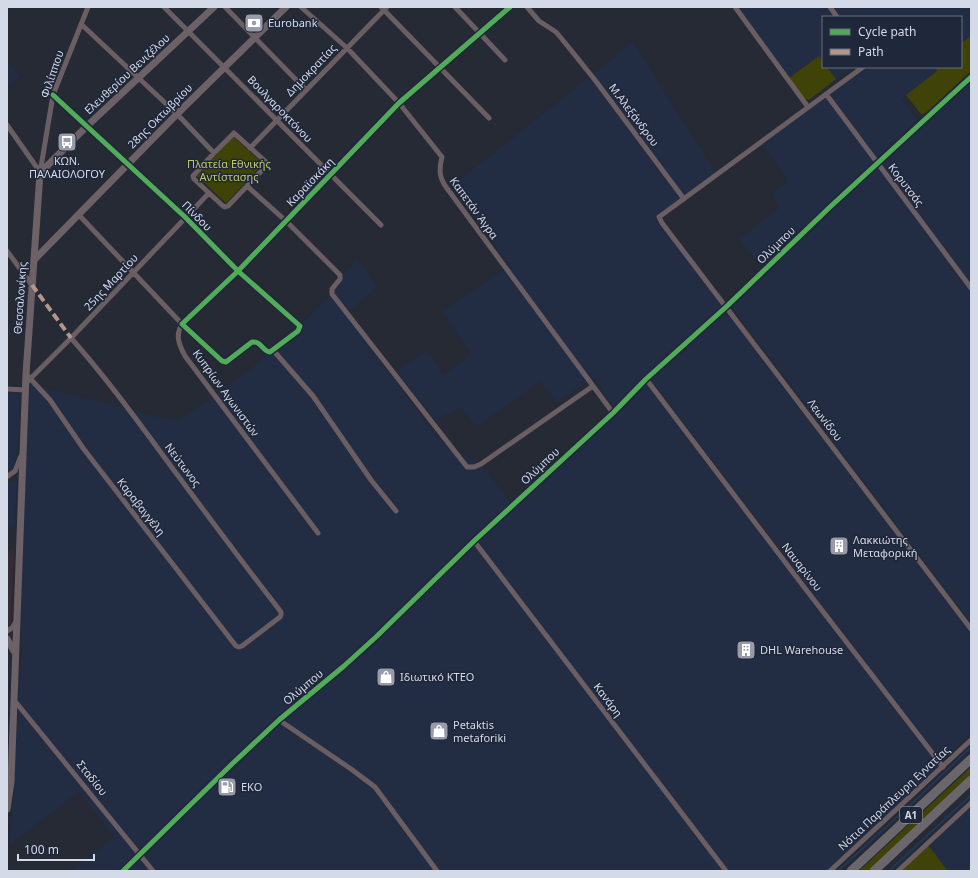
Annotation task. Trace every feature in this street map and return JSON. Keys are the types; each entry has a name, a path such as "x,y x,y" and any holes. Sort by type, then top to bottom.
{"highway":[{"name":"Α1","path":"851,871 971,759"},
{"name":"Α1","path":"874,871 971,780"}],"main road":[{"name":"Ελευθερίου Βενιζέλου","path":"40,173 214,7"},
{"name":"28ης Οκτωβρίου","path":"34,260 177,114 286,7"},
{"name":"Θεσσαλονίκης","path":"7,808 11,782 26,390 28,379 32,285 40,173"},
{"path":"7,640 15,653"}],"street":[{"name":"Φιλίππου","path":"40,173 53,95 88,7"},
{"name":"Βουλγαροκτόνου","path":"164,7 381,225"},
{"path":"225,7 306,90"},
{"name":"Καπετάν Άγρα","path":"301,7 347,48 399,103 442,157 440,174 446,187 592,386 613,412"},
{"path":"455,7 505,60"},
{"name":"Καραϊσκάκη","path":"182,324 238,271 399,103 439,67 481,34 510,7"},
{"name":"Μ.Αλεξάνδρου","path":"527,7 539,21 556,32 566,44 595,80 684,199"},
{"path":"735,7 808,107"},
{"path":"830,7 836,16"},
{"path":"384,8 488,118"},
{"name":"Δημοκρατίας","path":"250,148 384,8"},
{"path":"81,24 177,114 214,153"},
{"path":"684,199 861,68"},
{"name":"Ολύμπου","path":"123,871 216,779 279,720 344,666 646,379 726,307 971,77"},
{"name":"Κορυτσάς","path":"826,94 971,288"},
{"name":"Πίνδου","path":"53,95 86,128 128,164 185,217 238,271 300,326 298,331 272,350"},
{"path":"7,125 40,173"},
{"path":"232,133 250,148 267,164 228,206 226,207 194,179 193,176 232,133"},
{"path":"247,186 286,221 341,278 332,290 332,294 467,467 474,468 481,464 592,386"},
{"name":"25ης Μαρτίου","path":"28,379 71,338 209,193"},
{"name":"Λεωνίδου","path":"684,199 659,217 662,223 971,629"},
{"path":"78,214 182,324 224,362 227,362 250,343 255,342 260,344 267,352 272,350 313,396 371,480 396,511"},
{"path":"7,251 32,285"},
{"name":"Κυπρίων Αγωνιστών","path":"182,324 179,328 178,337 181,349 185,356 318,533"},
{"name":"Νεύτωνος","path":"71,338 138,422 281,613 281,616 242,646"},
{"name":"Καραβαγγέλη","path":"28,379 50,400 87,454 236,646 242,646"},
{"name":"Ναυαρίνου","path":"646,379 943,767"},
{"path":"7,389 26,390"},
{"path":"7,476 15,471 23,452"},
{"path":"7,476 22,480"},
{"name":"Κανάρη","path":"474,541 726,871"},
{"path":"7,631 12,628 16,622"},
{"name":"Σταδίου","path":"14,700 153,871"},
{"path":"279,720 351,769 375,788 436,871"},
{"name":"Νότια Παράπλευρη Εγνατίας","path":"830,871 971,740"},
{"path":"898,871 971,803"}],"shaded area":[{"path":"737,7 828,7 834,16 822,16 822,61 819,57 789,78"},
{"path":"832,7 971,7 971,36 962,42 962,16 839,16"},
{"path":"633,42 717,175 655,219 723,305 614,406 594,378 557,402 540,382 477,427 460,407 436,421 397,372 426,350 444,375 471,354 442,312 509,265 452,186"},
{"path":"7,60 20,77 7,87"},
{"path":"828,68 852,68 836,79"},
{"path":"863,68 935,68 937,71 901,99 917,119 916,121 874,160 875,162 761,266 739,239 780,207 771,194 788,180 761,143"},
{"path":"971,79 971,623 733,309 732,305 734,301"},
{"path":"357,258 378,287 345,314 440,441 481,464 512,504 317,687 344,666 646,379 943,767 830,871 70,871 114,837 79,792 9,845 15,779 17,714 22,653 20,620 29,384 175,421 205,403 253,367 325,301 329,296 330,290"},
{"path":"723,314 730,317 971,633 971,733 944,759 938,758 651,380 651,376 718,316"},
{"path":"7,393 20,393 18,448 13,467 7,472"},
{"path":"7,482 14,482 17,485 15,525 7,531"},
{"path":"14,548 11,623 7,627 7,552"},
{"path":"971,805 971,871 948,871 928,845"}],"green space":[{"path":"971,36 971,71 926,113 921,114 906,95 937,71 935,68 962,68 962,42"},
{"path":"819,56 822,60 822,68 828,68 836,79 809,100 804,98 789,78"},
{"name":"Πλατεία Εθνικής Αντίστασης","path":"233,136 263,164 226,203 197,176"},
{"path":"971,767 971,774 868,871 859,871"},
{"path":"928,845 948,871 901,871"}],"waterway":[{"path":"838,871 971,747"},
{"path":"889,871 971,795"}],"marked path":[{"path":"32,285 71,338"}],"cycle path":[{"path":"53,95 185,217 238,271 300,326 298,331 270,352 265,350 260,344 252,342 226,362 222,361 182,324 238,271 399,103 510,7"},
{"path":"123,871 232,764 279,720 344,666 377,636 474,541 613,413 646,379 726,307 830,207 971,77"}],"place":[{"name":"Eurobank","path":"254,23"},
{"name":"ΚΩΝ. ΠΑΛΑΙΟΛΟΓΟΥ","path":"67,142"},
{"name":"Λακκιώτης Μεταφορική","path":"839,546"},
{"name":"DHL Warehouse","path":"746,650"},
{"name":"Ιδιωτικό ΚΤΕΟ","path":"386,677"},
{"name":"Petaktis metaforiki","path":"439,731"},
{"name":"EKO","path":"227,787"}]}
